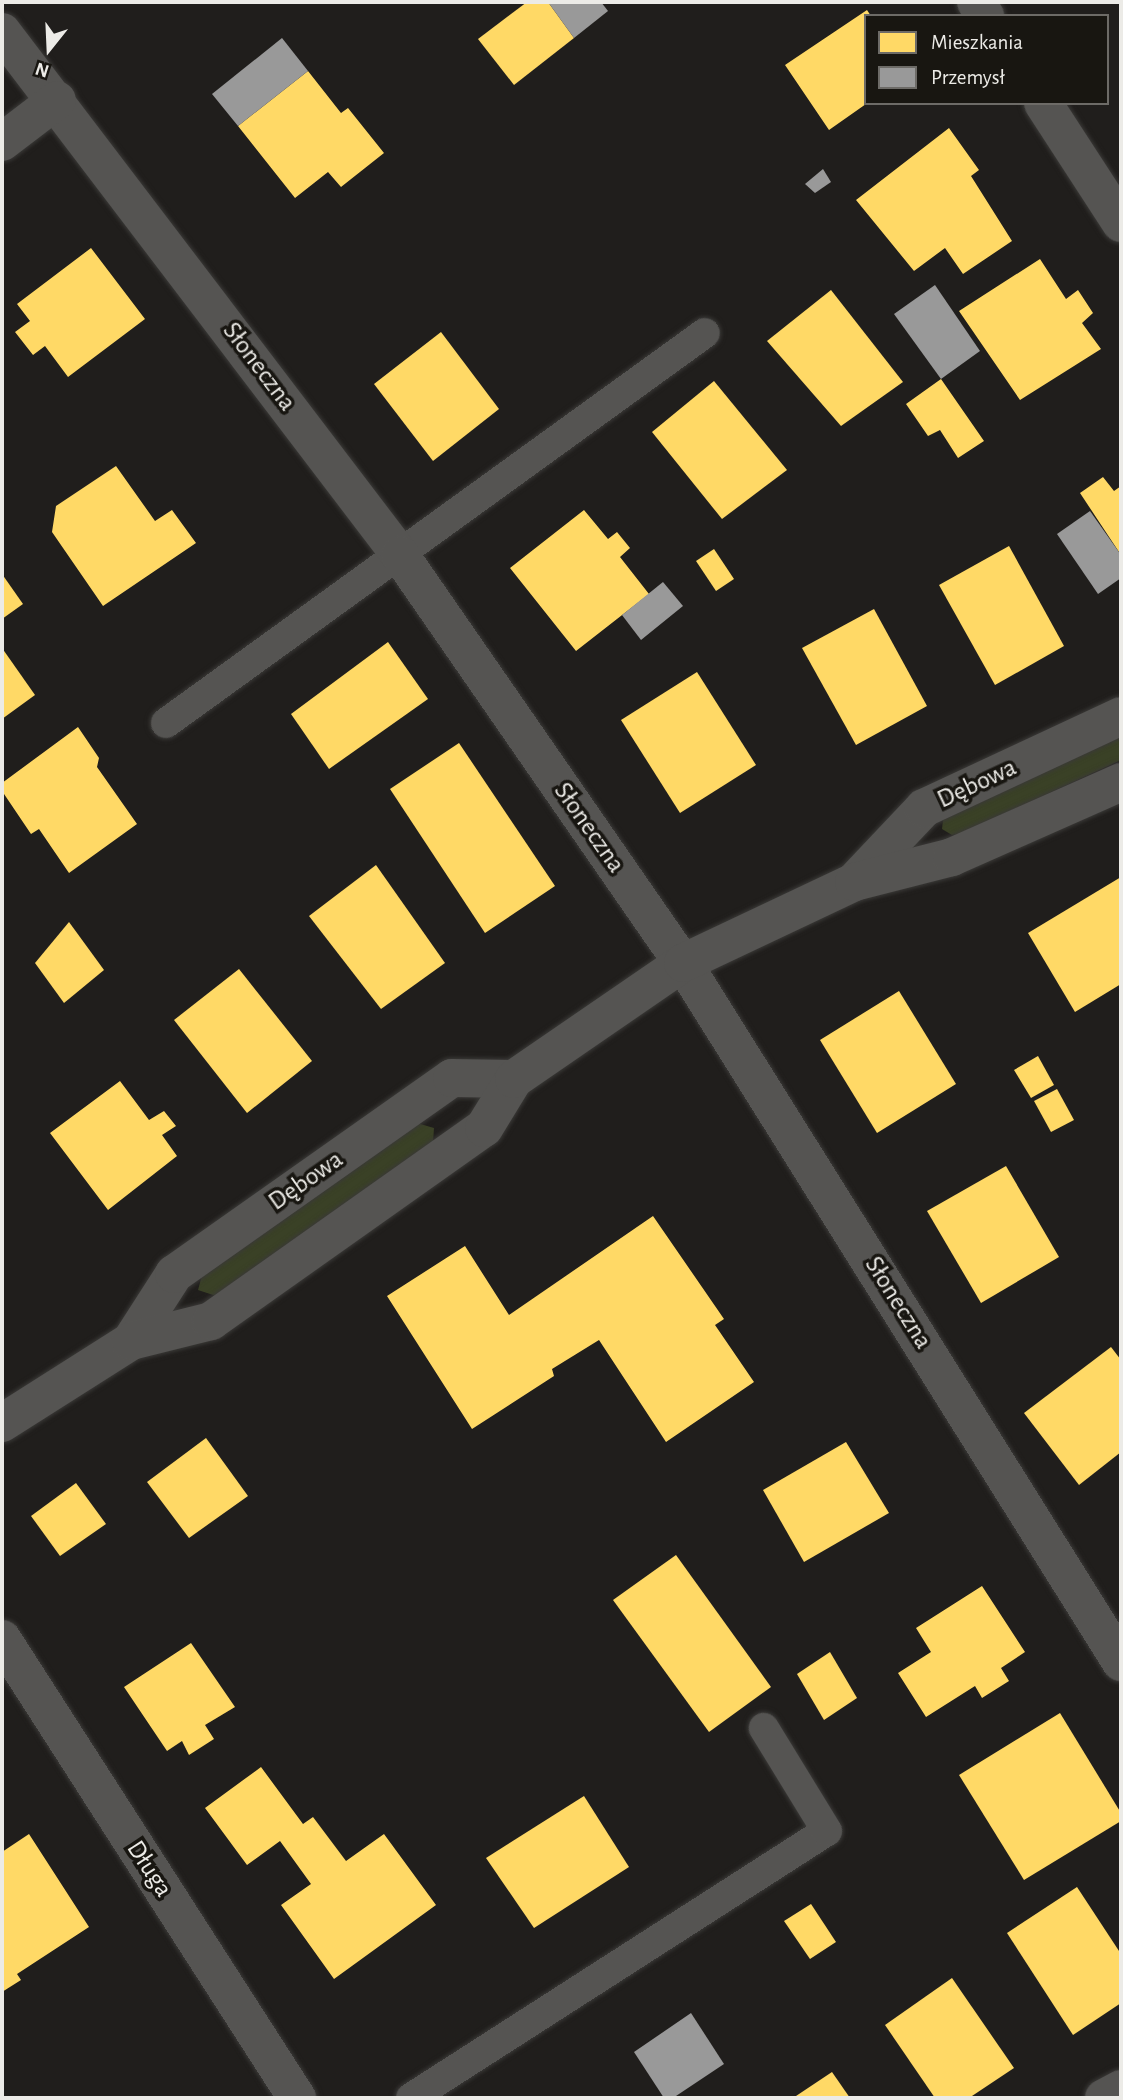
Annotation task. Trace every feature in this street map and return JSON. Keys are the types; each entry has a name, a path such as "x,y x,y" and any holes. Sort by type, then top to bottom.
{"street":[{"name":"Słoneczna","path":"2,32 57,100 400,555 683,963 1121,1662"},
{"path":"2,142 57,100"},
{"path":"1044,105 1117,205"},
{"name":"Dębowa","path":"855,882 924,808 1121,716"},
{"name":"Dębowa","path":"2,1423 131,1341 211,1321 484,1128 514,1079 683,963 855,882 953,857 1121,782"},
{"name":"Dębowa","path":"131,1341 174,1274 453,1077 514,1079"},
{"name":"Długa","path":"2,1639 297,2098"},
{"path":"1104,2098 1121,2088"}],"lane":[{"path":"166,723 705,333"},
{"path":"411,2098 827,1830 764,1728"}],"green space":[{"path":"1121,735 1121,760 962,833 952,835 942,829 943,820"},
{"path":"417,1123 434,1128 433,1143 216,1296 198,1290 202,1275"}],"building: Mieszkania":[{"path":"527,2 548,2 574,38 514,85 478,39"},
{"path":"867,10 870,14 864,14 865,105 829,130 785,65"},
{"path":"308,71 341,113 348,108 384,153 341,187 328,172 295,198 238,126"},
{"path":"949,128 979,170 971,176 1012,241 963,274 945,248 914,271 856,200"},
{"path":"91,248 145,319 68,377 45,346 33,355 15,332 30,321 17,304"},
{"path":"1040,259 1066,299 1078,290 1093,313 1082,323 1101,349 1020,400 959,311"},
{"path":"831,290 903,382 841,426 767,341"},
{"path":"441,332 499,409 433,461 374,384"},
{"path":"941,379 984,441 958,458 940,430 928,436 906,404"},
{"path":"714,381 787,470 722,519 652,432"},
{"path":"116,466 155,521 172,510 196,543 103,606 52,532 56,506"},
{"path":"1103,477 1114,491 1121,486 1121,555 1080,493"},
{"path":"584,510 608,539 617,532 630,548 620,557 649,594 576,651 510,568"},
{"path":"1009,546 1064,646 995,685 939,585"},
{"path":"714,549 734,579 716,591 696,561"},
{"path":"2,574 23,604 2,619"},
{"path":"874,609 927,706 856,745 802,648"},
{"path":"388,642 428,699 329,769 291,714"},
{"path":"2,648 35,695 2,719"},
{"path":"697,672 756,765 680,813 621,720"},
{"path":"78,727 99,758 97,767 137,824 69,873 39,829 31,834 2,791 2,783"},
{"path":"459,743 555,886 485,933 390,789"},
{"path":"376,865 445,963 381,1009 309,916"},
{"path":"1121,877 1121,984 1075,1012 1028,933"},
{"path":"69,922 104,970 64,1003 35,963"},
{"path":"239,969 312,1061 247,1113 174,1020"},
{"path":"899,991 956,1084 877,1133 820,1040"},
{"path":"1038,1056 1054,1085 1031,1098 1014,1070"},
{"path":"120,1081 149,1120 164,1111 176,1126 162,1135 177,1156 108,1210 50,1133"},
{"path":"1057,1089 1074,1120 1051,1132 1034,1101"},
{"path":"1006,1166 1059,1257 981,1303 927,1211"},
{"path":"653,1216 724,1319 715,1325 754,1382 666,1442 599,1340 552,1369 554,1376 472,1429 387,1296 465,1246 509,1315"},
{"path":"1111,1347 1121,1360 1121,1452 1079,1485 1024,1413"},
{"path":"206,1438 248,1496 189,1538 147,1482"},
{"path":"846,1442 889,1513 804,1562 763,1490"},
{"path":"76,1483 106,1524 60,1556 31,1516"},
{"path":"676,1555 771,1687 709,1732 613,1600"},
{"path":"982,1586 1025,1652 1001,1668 1009,1681 982,1698 975,1686 926,1717 898,1673 931,1652 916,1628"},
{"path":"191,1643 235,1707 205,1725 214,1739 189,1755 182,1741 167,1751 124,1687"},
{"path":"830,1652 857,1698 824,1720 797,1674"},
{"path":"1060,1713 1121,1813 1121,1821 1024,1880 959,1775"},
{"path":"261,1767 303,1824 313,1817 346,1861 384,1834 436,1905 334,1979 281,1905 311,1884 280,1841 247,1865 205,1808"},
{"path":"584,1796 629,1867 534,1928 486,1858"},
{"path":"29,1834 89,1927 17,1974 21,1980 2,1992 2,1852"},
{"path":"1077,1887 1121,1954 1121,2003 1073,2035 1007,1933"},
{"path":"811,1904 836,1942 810,1959 784,1921"},
{"path":"952,1978 1014,2068 969,2098 935,2098 885,2025"},
{"path":"832,2072 850,2098 793,2098"}],"building: Przemysł":[{"path":"548,2 601,2 608,11 574,38"},
{"path":"282,38 308,71 238,126 212,94"},
{"path":"823,169 831,182 815,193 805,184"},
{"path":"935,285 980,351 941,379 894,314"},
{"path":"1090,511 1121,555 1121,578 1098,594 1057,534"},
{"path":"663,582 683,606 641,640 622,615"},
{"path":"691,2013 724,2064 673,2098 664,2098 634,2052"}]}
